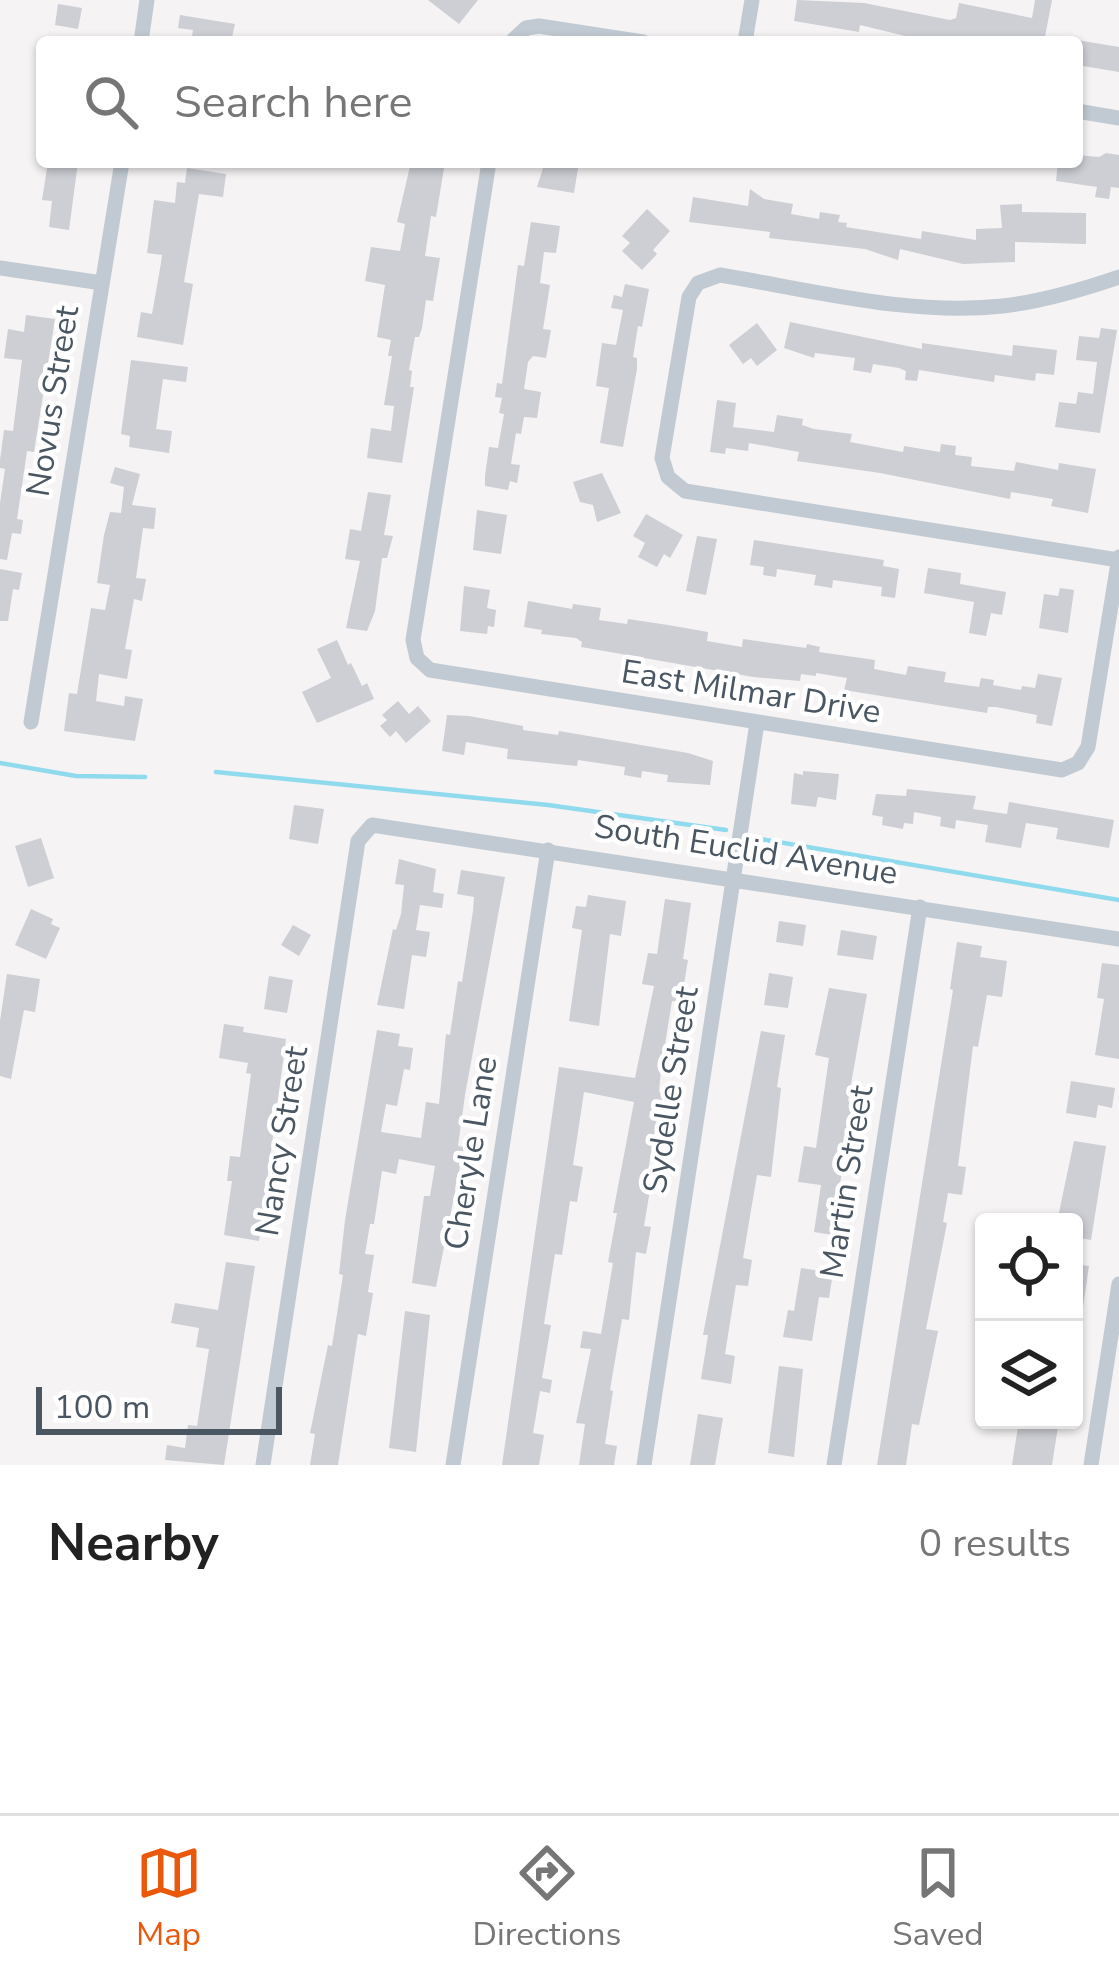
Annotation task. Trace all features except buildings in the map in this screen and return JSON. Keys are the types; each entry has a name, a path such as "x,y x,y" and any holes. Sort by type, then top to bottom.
{"street":[{"path":"142,36 147,0"},
{"path":"746,36 752,0"},
{"path":"517,36 526,28 539,26 604,36"},
{"path":"1083,112 1119,118"},
{"name":"Novus Street","path":"31,722 121,168"},
{"name":"East Milmar Drive","path":"488,168 412,640 420,662 436,672 1052,770 1074,766 1088,747 1119,558"},
{"path":"0,268 102,283"},
{"path":"1119,277 1044,299 964,308 899,304 720,275 698,284 688,298 662,458 668,477 686,491 1119,558"},
{"name":"Sydelle Street","path":"644,1465 757,723"},
{"name":"South Euclid Avenue","path":"366,829 380,824 1119,939"},
{"name":"Nancy Street","path":"263,1465 358,841 366,829"},
{"name":"Cheryle Lane","path":"453,1465 548,850"},
{"name":"Martin Street","path":"834,1465 920,908"},
{"path":"1091,1465 1111,1389 1119,1284"}],"waterway":[{"path":"0,763 76,776 145,777"},
{"path":"216,772 548,805 726,830"},
{"path":"761,839 1119,900"}]}
